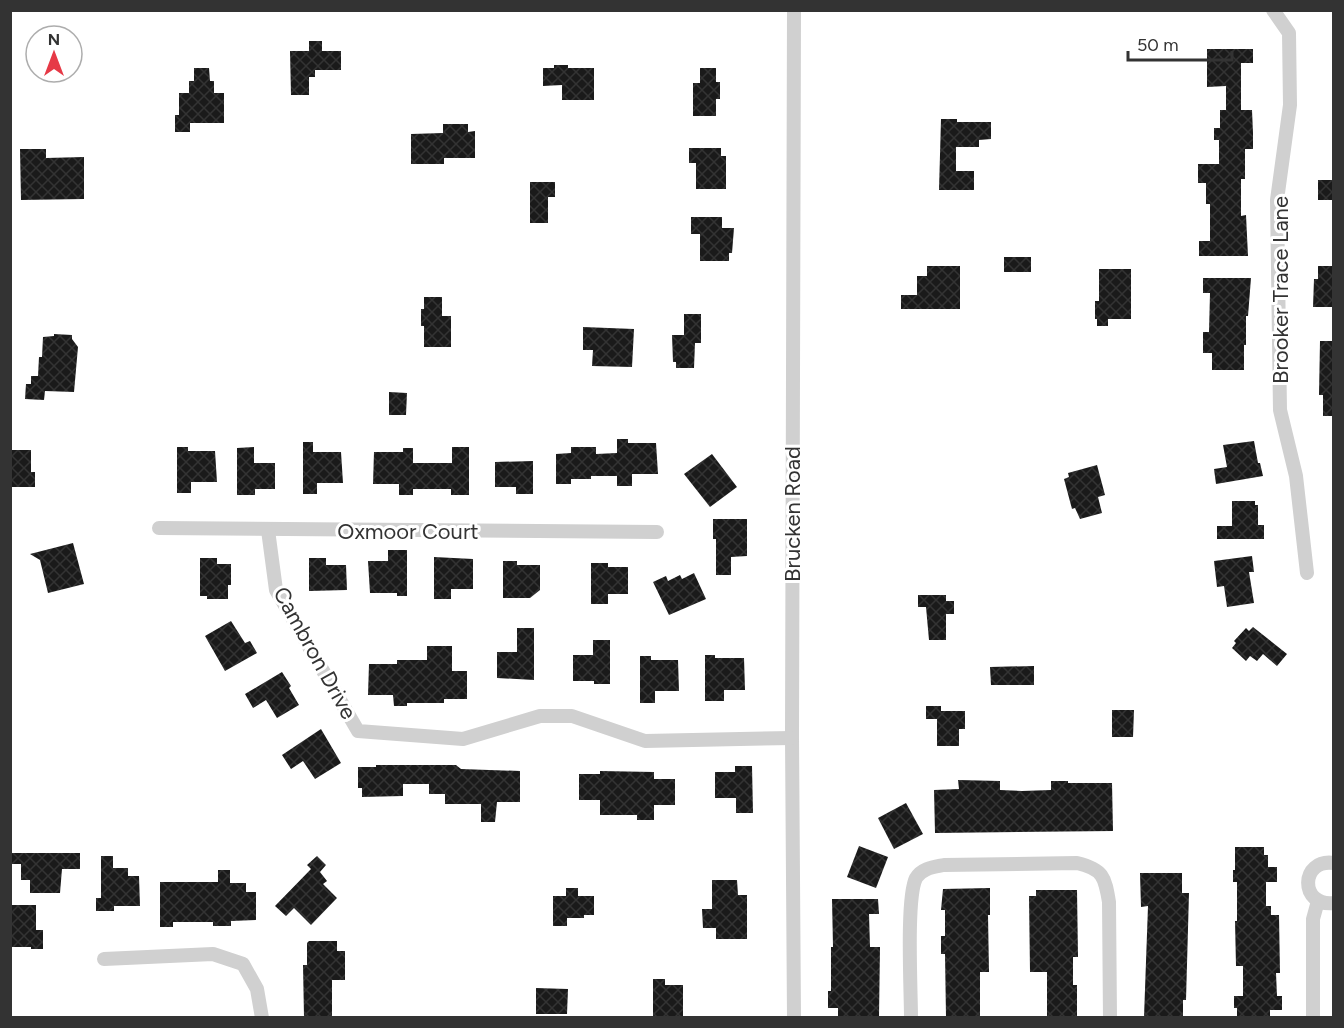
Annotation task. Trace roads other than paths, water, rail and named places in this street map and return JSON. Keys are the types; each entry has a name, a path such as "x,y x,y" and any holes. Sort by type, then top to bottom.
{"street":[{"name":"Brucken Road","path":"794,10 792,738 794,1017"},
{"name":"Brooker Trace Lane","path":"1273,10 1289,33 1290,105 1277,200 1280,410 1296,476 1306,573"},
{"name":"Oxmoor Court","path":"159,528 657,532"},
{"name":"Cambron Drive","path":"268,530 276,590 358,731 463,739 540,716 572,716 645,741 792,738"},
{"path":"911,1017 911,907 913,887 917,876 928,868 944,865 1077,863 1092,866 1100,873 1106,884 1109,902 1110,1017"},
{"path":"1334,863 1317,866 1309,876 1309,890 1317,901 1334,903"},
{"path":"1313,1017 1313,919 1317,901"},
{"path":"105,959 213,954 243,964 257,989 262,1017"}]}
